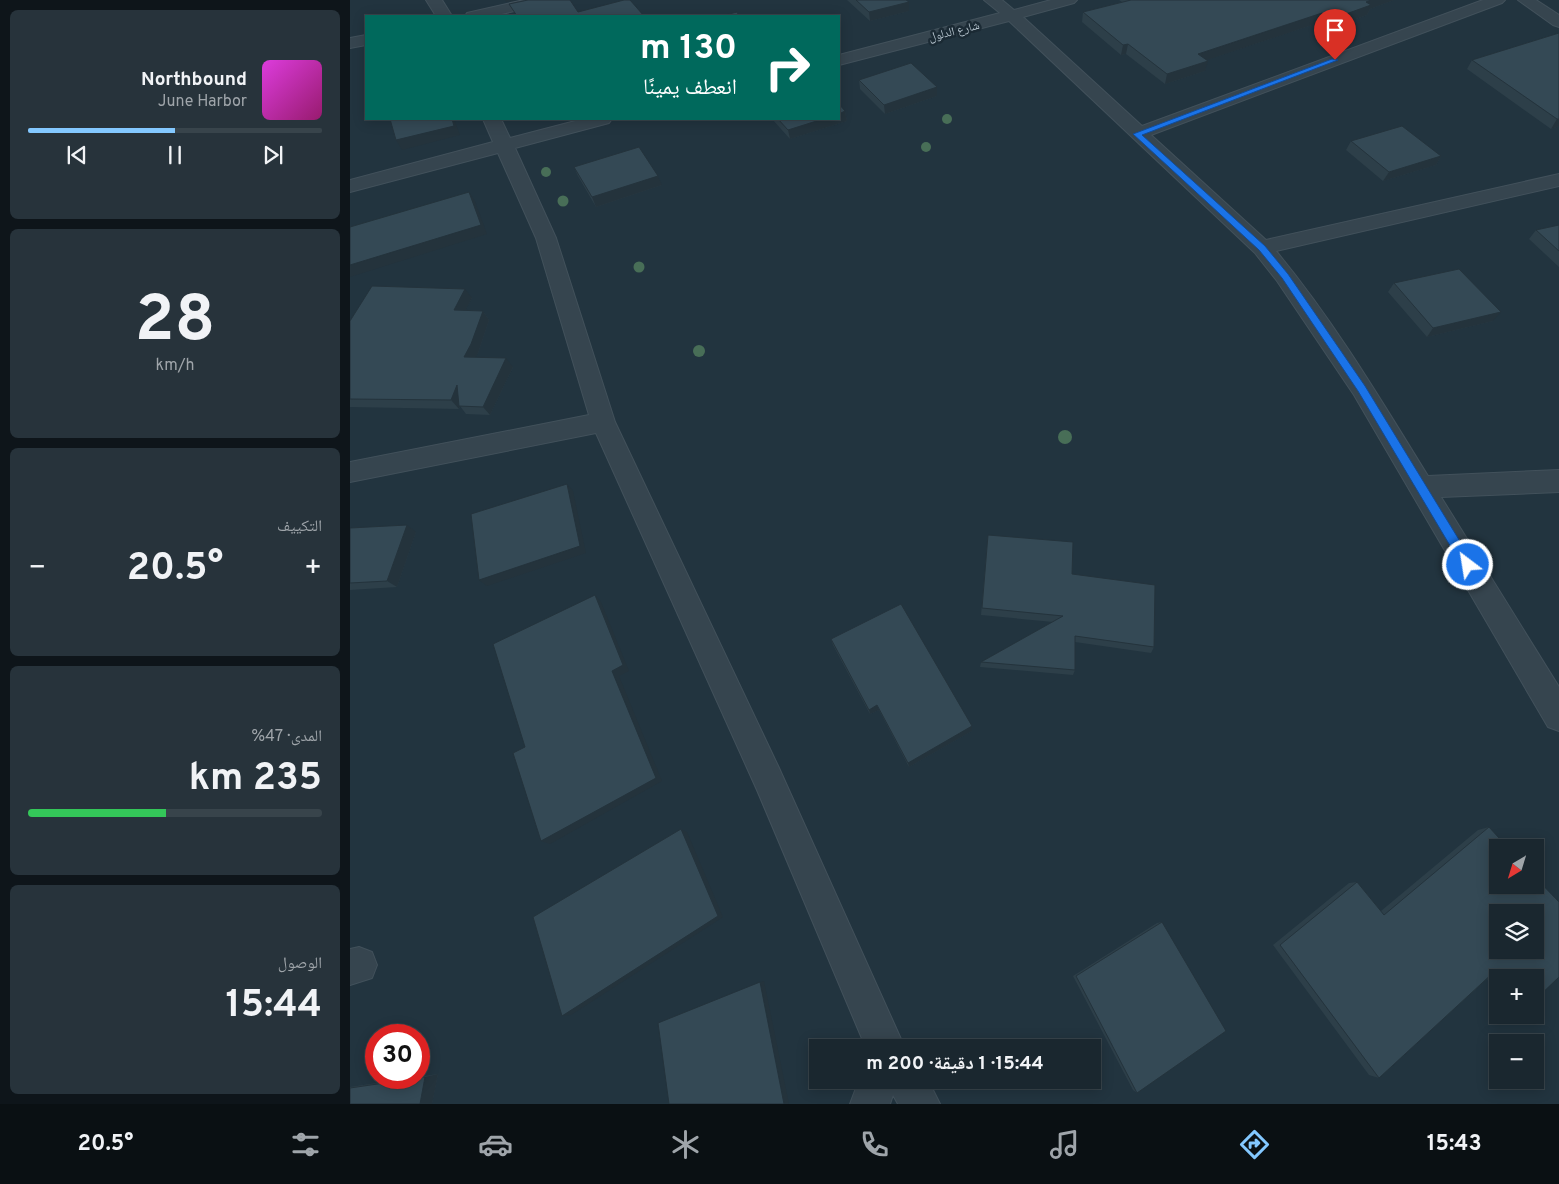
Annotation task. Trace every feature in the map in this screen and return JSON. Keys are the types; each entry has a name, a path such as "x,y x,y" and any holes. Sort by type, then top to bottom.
{"street":[{"path":"434,0 443,15"},
{"path":"478,15 545,0"},
{"path":"992,0 1013,16 1137,134 1262,248 1285,276 1362,389 1559,716"},
{"name":"شارع الدلول","path":"840,60 1069,0"},
{"path":"1137,134 1497,0"},
{"path":"1526,0 1559,22"},
{"path":"350,43 365,40"},
{"path":"350,186 498,131 594,120"},
{"path":"498,131 546,238 603,422 768,779 882,1039"},
{"path":"1262,248 1559,180"},
{"path":"350,472 603,422"},
{"path":"1421,487 1559,481"},
{"path":"870,1104 875,1089"},
{"path":"911,1089 920,1104"}],"building":[{"path":"528,0 570,0 578,12 630,0 643,15 516,15 509,4"},
{"path":"856,0 906,0 909,2 869,12"},
{"path":"1131,0 1371,0 1366,2 1371,5 1332,19 1322,13 1198,54 1208,61 1167,74 1128,44 1123,45 1083,12"},
{"path":"737,12 738,15 725,15"},
{"path":"1559,33 1559,119 1472,60"},
{"path":"911,63 937,87 884,105 859,80"},
{"path":"840,105 845,111 840,114"},
{"path":"390,120 452,120 454,126 396,140"},
{"path":"779,120 820,120 788,130"},
{"path":"1402,126 1441,156 1389,172 1351,141"},
{"path":"639,147 658,176 592,197 574,167"},
{"path":"469,192 481,225 350,265 350,227"},
{"path":"1559,225 1559,251 1536,230"},
{"path":"1459,269 1501,312 1433,328 1394,283"},
{"path":"372,286 465,289 454,310 483,311 471,344 464,357 506,358 483,407 459,406 457,385 451,400 350,399 350,321"},
{"path":"567,484 580,546 479,580 471,514"},
{"path":"407,525 387,581 350,583 350,528"},
{"path":"988,535 1073,542 1072,574 1155,585 1154,647 1075,636 1075,670 981,662 1063,616 982,608"},
{"path":"595,595 623,665 612,671 656,778 541,841 513,753 525,747 493,644"},
{"path":"901,604 972,726 908,763 877,705 869,710 831,639"},
{"path":"1489,827 1500,839 1489,839 1489,894 1544,894 1544,886 1559,902 1559,977 1544,991 1544,969 1489,969 1489,977 1379,1078 1280,945 1357,882 1384,915"},
{"path":"681,829 718,916 562,1016 533,917"},
{"path":"1162,922 1226,1031 1137,1093 1076,976"},
{"path":"760,982 784,1104 669,1104 658,1023"},
{"path":"365,1086 365,1089 423,1089 420,1104 350,1104 350,1088"}],"route":[{"path":"1335,60 1137,134 1262,248 1285,276 1362,389 1468,565"}]}
